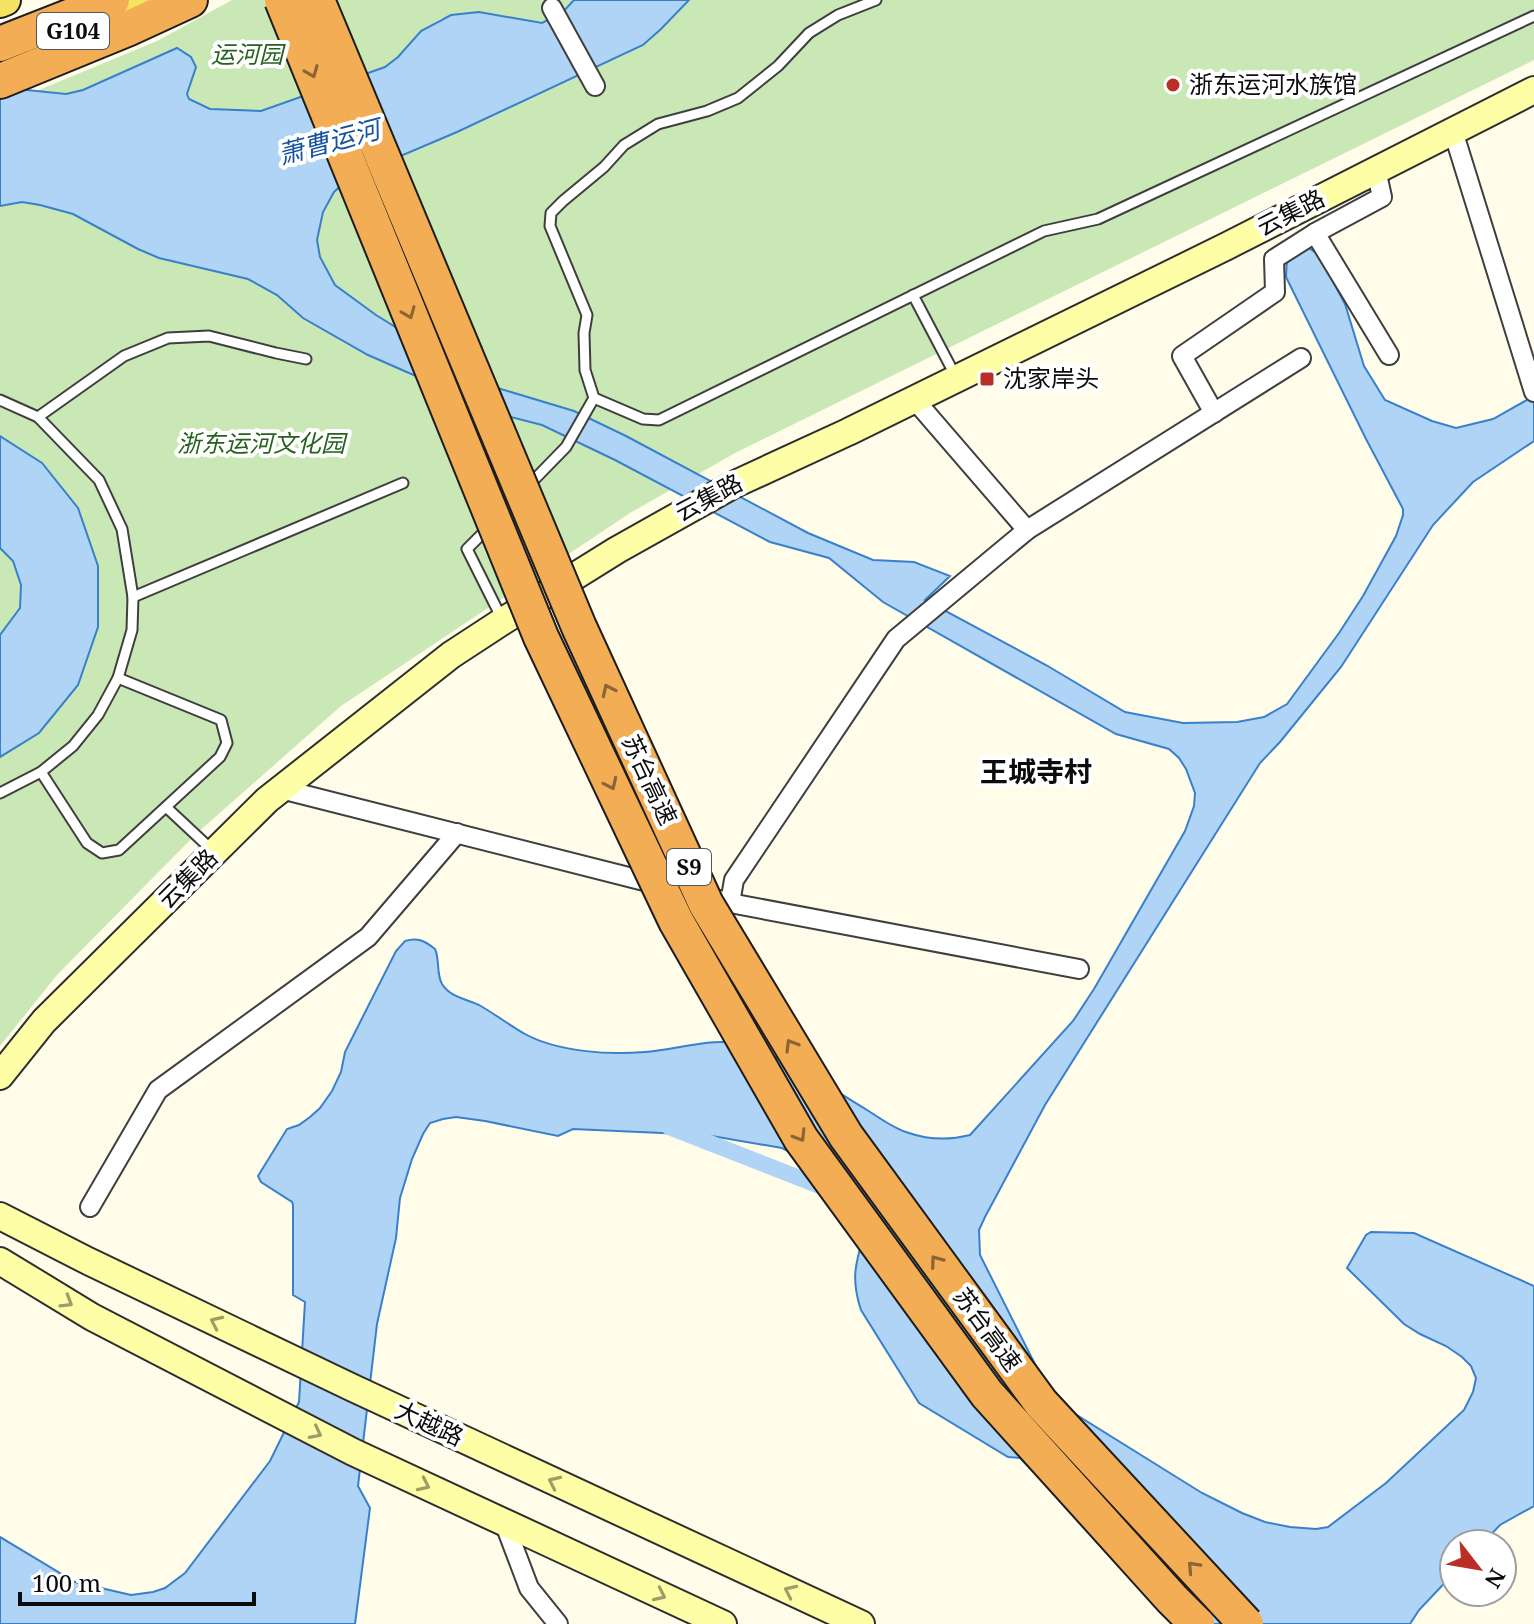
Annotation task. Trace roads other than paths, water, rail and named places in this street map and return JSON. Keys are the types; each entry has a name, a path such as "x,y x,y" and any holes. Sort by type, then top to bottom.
{"highway":[{"path":"0,23 59,0"},
{"path":"0,44 190,0"},
{"name":"苏台高速","path":"282,0 541,637 676,921 801,1139 987,1394 1197,1624"},
{"name":"苏台高速","path":"317,0 579,627 706,904 846,1136 1041,1403 1246,1624"},
{"path":"0,81 120,14"}],"main road":[{"name":"G104","path":"0,61 145,0"}],"street":[{"path":"552,8 595,86"},
{"name":"云集路","path":"0,1076 44,1021 267,800 451,655 503,621 690,507 1267,225 1534,90"},
{"path":"1453,131 1534,391"},
{"path":"1214,413 1182,356 1275,292 1274,259 1382,197 1376,170"},
{"path":"1315,233 1389,355"},
{"path":"730,903 734,880 896,639 1027,530 1301,358"},
{"path":"914,399 1027,530"},
{"path":"281,789 730,903 1079,969"},
{"path":"90,1207 158,1090 368,937 457,833"},
{"name":"大越路","path":"0,1216 353,1388 861,1624"},
{"path":"0,1261 92,1317 353,1452 723,1624"},
{"path":"504,1522 529,1588 558,1624"}],"lane":[{"path":"511,504 566,447 594,398 585,370 587,315 550,226 551,213 604,167 624,145 658,124 707,111 738,98 778,66 809,33 838,15 876,0"},
{"path":"594,398 643,419 659,420 1044,231 1098,219 1534,16"},
{"path":"913,295 957,378"},
{"path":"38,417 124,356 168,338 209,336 306,359"},
{"path":"0,400 38,417 99,480 122,529 133,597 132,630 118,678 98,715 73,746 41,772 0,793"},
{"path":"133,597 403,483"},
{"path":"500,515 467,549 503,621"},
{"path":"41,772 87,843 102,853 119,850 220,757 227,743 221,720 118,678"},
{"path":"166,807 215,852"}],"water":[{"name":"萧曹运河","path":"574,0 689,0 643,45 457,132 351,177 334,192 323,212 317,240 320,257 335,285 376,315 491,386 574,411 808,533 873,560 914,562 950,576 925,600 1046,665 1125,712 1183,723 1237,722 1264,717 1287,704 1339,633 1396,536 1403,509 1286,277 1287,258 1306,246 1319,255 1345,304 1364,366 1385,400 1456,428 1493,419 1534,396 1534,441 1473,482 1433,525 1341,667 1260,763 1045,1105 979,1230 980,1255 1056,1402 1202,1493 1265,1522 1290,1527 1328,1527 1386,1483 1464,1410 1473,1392 1476,1378 1471,1366 1462,1357 1404,1324 1347,1268 1366,1235 1371,1232 1414,1233 1534,1286 1534,1506 1497,1528 1438,1528 1438,1590 1410,1624 1182,1624 1020,1458 1008,1457 919,1403 861,1310 855,1272 864,1235 816,1165 782,1148 706,1135 573,1129 558,1136 456,1117 430,1123 412,1159 400,1198 396,1238 377,1324 358,1486 370,1508 355,1624 0,1624 0,1537 75,1582 131,1595 153,1592 165,1588 185,1573 270,1461 299,1402 305,1302 293,1295 292,1202 261,1182 258,1176 287,1129 310,1117 332,1091 341,1072 345,1052 396,951 405,941 421,940 435,949 440,980 449,992 479,1005 538,1040 584,1051 616,1053 736,1043 794,1066 903,1131 932,1138 962,1137 970,1135 1073,1021 1185,831 1194,806 1195,793 1186,769 1169,749 1116,734 883,602 829,558 770,542 542,425 507,416 368,355 303,318 277,295 248,279 159,258 73,214 22,202 0,206 0,96 17,89 66,94 83,90 177,48 191,57 196,67 187,94 189,99 210,109 261,111 385,67 421,31 451,15 479,12 542,23 562,13"},
{"path":"0,436 42,463 78,508 98,566 98,627 78,685 39,733 0,757 0,635 20,608 21,585 13,561 0,548"}],"waterway":[{"path":"669,1127 830,1190"}],"place":[{"name":"浙东运河水族馆","path":"1173,85"},
{"name":"沈家岸头","path":"987,379"}],"district":[{"name":"王城寺村","path":"1036,772"}],"park label":[{"name":"运河园","path":"247,55"},
{"name":"浙东运河文化园","path":"261,444"}]}
